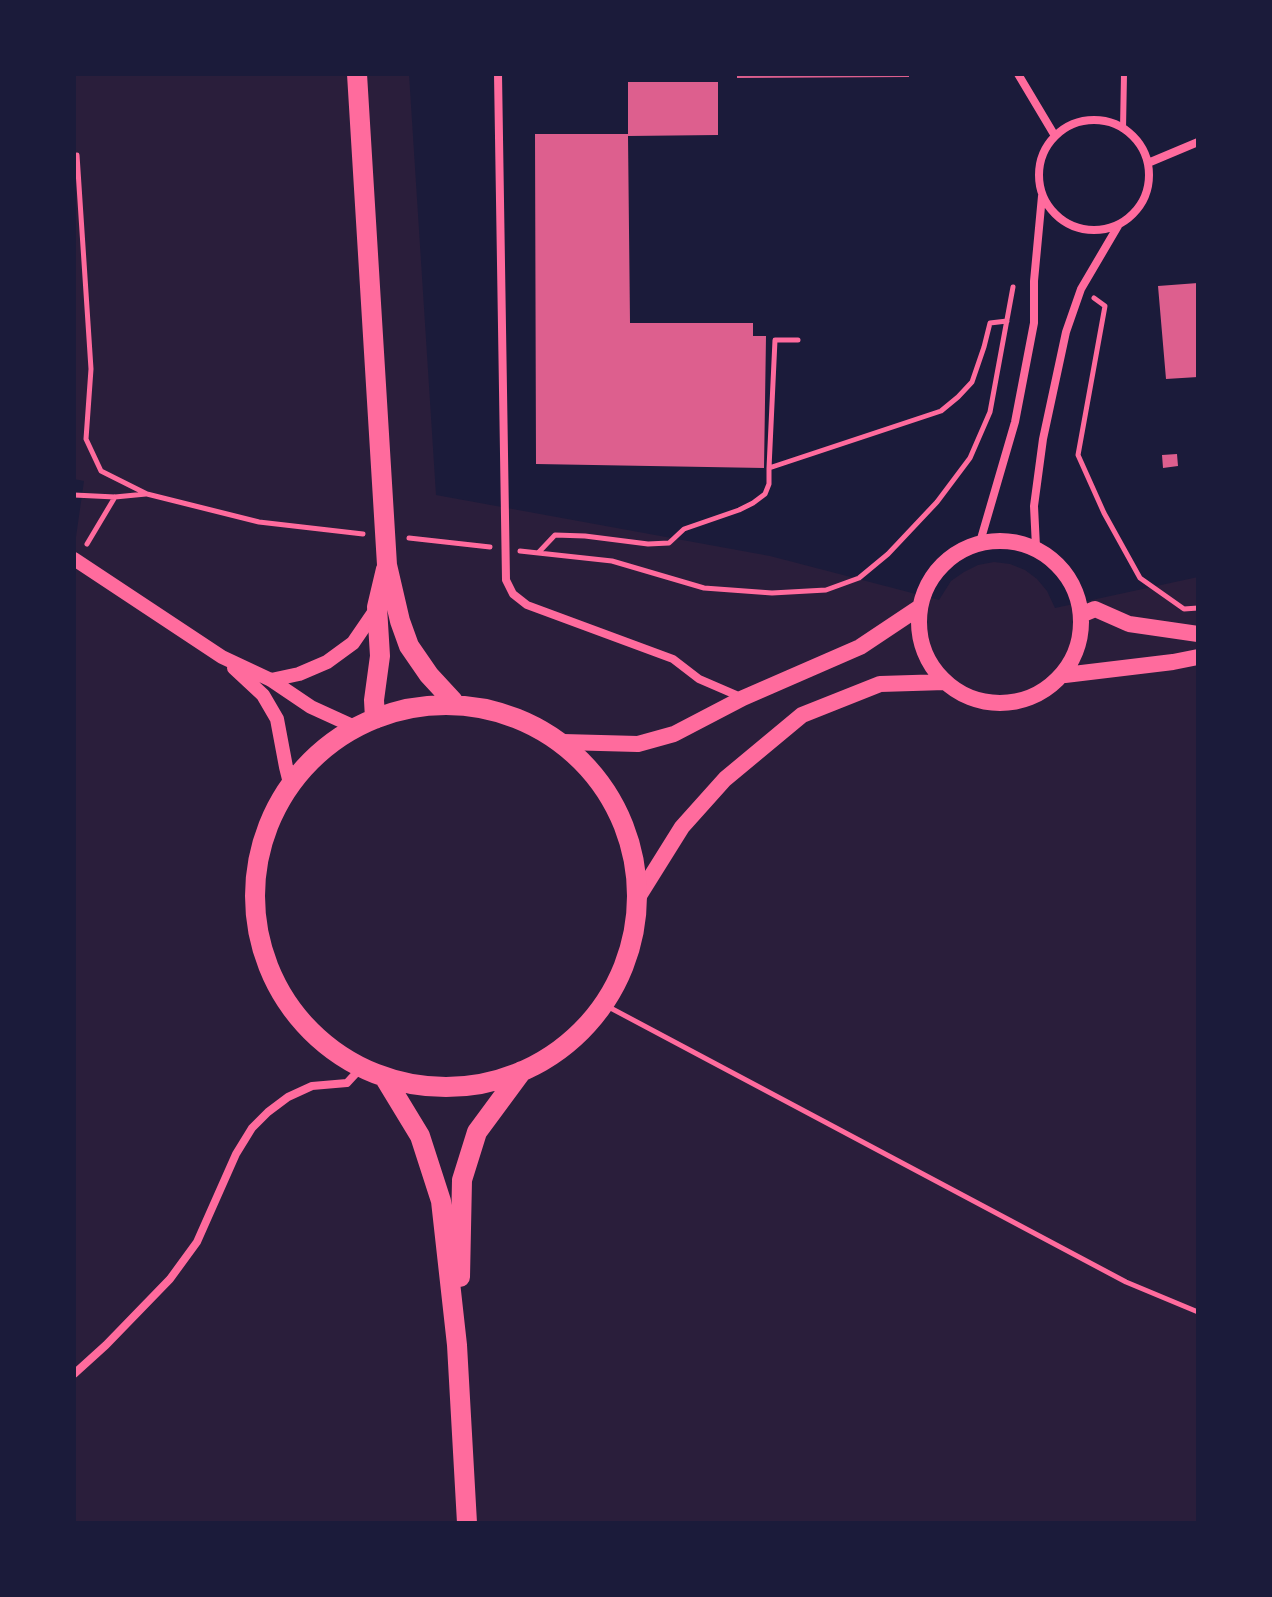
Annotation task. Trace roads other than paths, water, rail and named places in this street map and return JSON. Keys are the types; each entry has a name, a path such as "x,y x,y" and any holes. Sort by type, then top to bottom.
{"main road":[{"path":"357,74 387,565 409,646 429,675 453,701"},
{"path":"1065,675 1081,642 1083,614 1075,586 1036,547 1008,540 980,542 959,551 941,566 927,585 920,607 919,634 928,660 945,682 969,697 996,704 1024,701 1065,675 1198,657"},
{"path":"366,724 374,700 380,656 377,607 387,565"},
{"path":"563,742 638,744 674,734 743,698 860,647 920,607"},
{"path":"1083,614 1095,609 1129,624 1198,634"},
{"path":"637,899 682,827 725,779 802,715 880,684 945,682"},
{"path":"453,701 511,713 563,742 604,789 631,843 637,899 628,957 603,1004 567,1044 522,1071 477,1084 432,1087 386,1080 359,1070 313,1038 279,995 259,944 254,889 265,835 291,787 320,753 401,706 453,701"},
{"path":"457,1345 462,1180 477,1132 522,1071"},
{"path":"386,1080 420,1136 441,1201 457,1345 467,1523"}],"street":[{"path":"498,74 506,580 513,594 527,605 673,659 699,679 743,698"},
{"path":"1018,74 1055,136"},
{"path":"980,542 1015,422 1034,323 1034,281 1042,196 1039,165 1046,147 1055,136 1073,124 1090,120 1107,122 1134,138 1148,163 1149,180 1137,211 1107,229 1089,231 1072,226 1055,213 1042,196"},
{"path":"1148,163 1198,142"},
{"path":"1036,547 1034,506 1043,439 1066,332 1081,289 1118,225"},
{"path":"76,560 222,657 271,680 311,707 366,724"},
{"path":"271,680 299,674 327,662 353,643 377,607"},
{"path":"222,657 263,695 277,719 291,787"},
{"path":"74,1374 170,1279 197,1242 236,1154 252,1128 288,1097 312,1086 347,1083 359,1070"}],"lane":[{"path":"1123,129 1124,74"}]}
